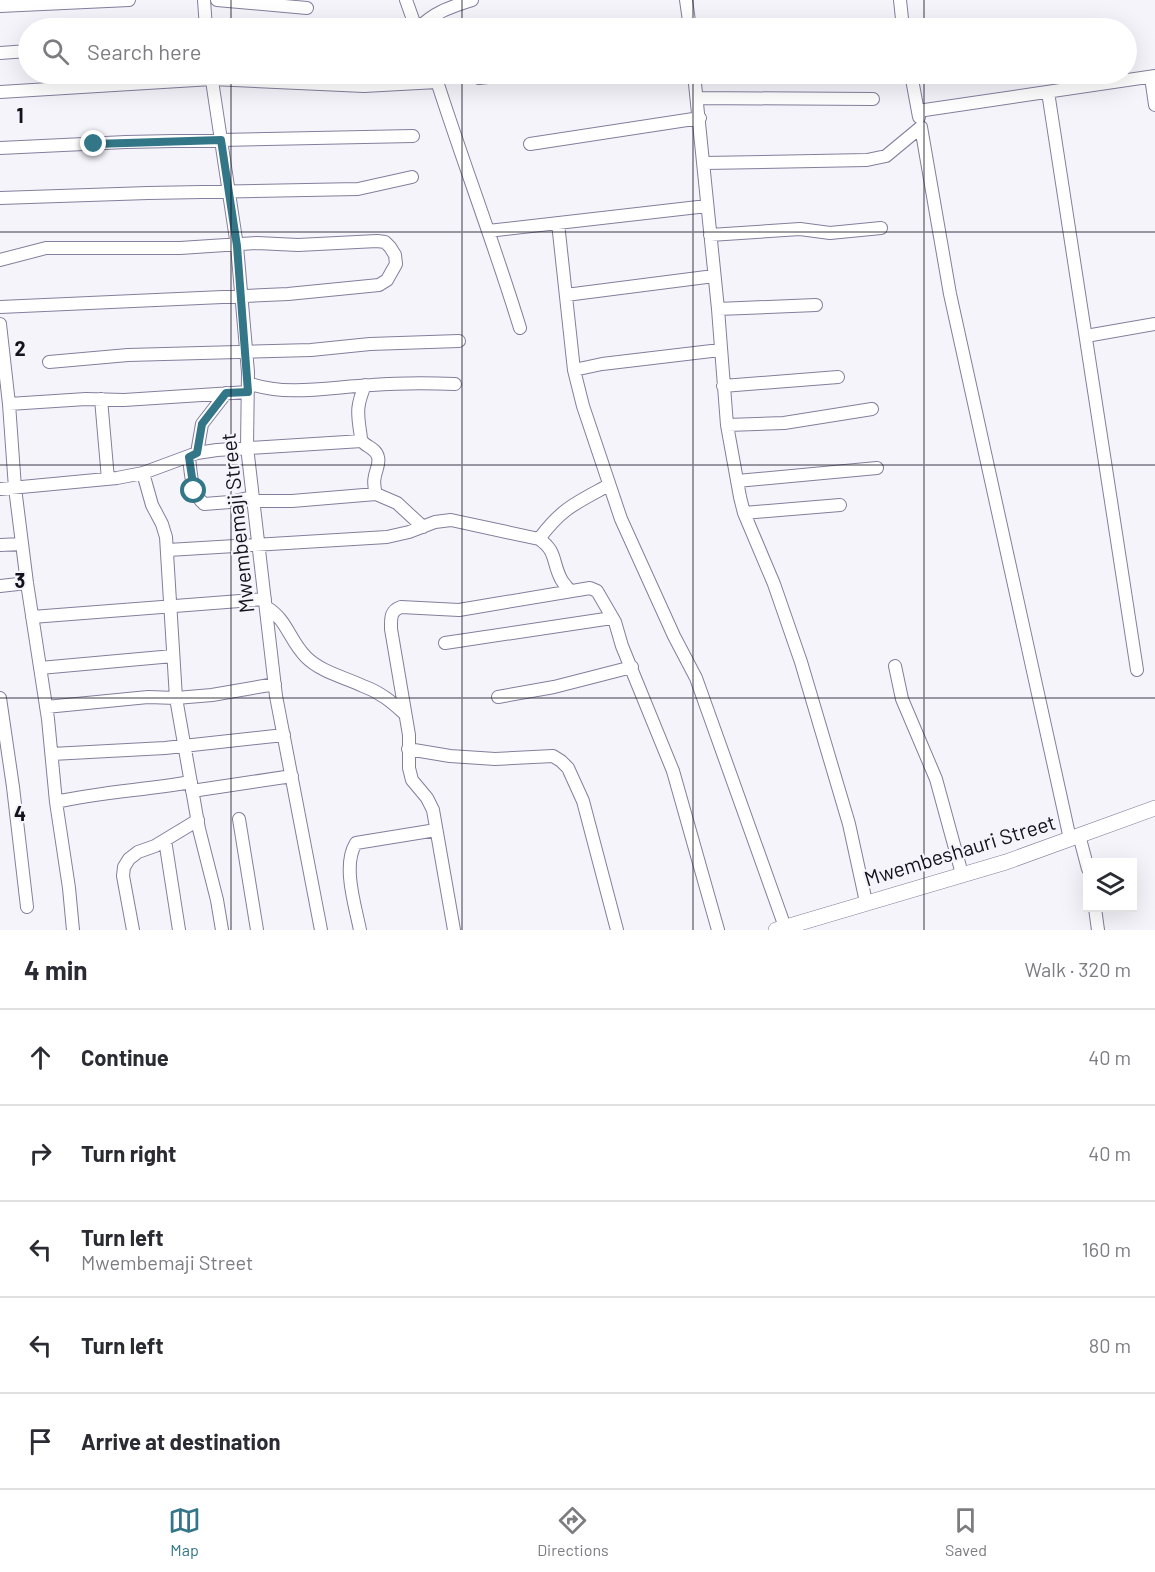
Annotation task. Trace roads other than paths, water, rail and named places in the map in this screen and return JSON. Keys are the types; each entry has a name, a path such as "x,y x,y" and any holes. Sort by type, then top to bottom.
{"street":[{"path":"0,6 129,0"},
{"path":"204,0 205,18"},
{"path":"217,0 306,8"},
{"path":"406,0 414,18"},
{"path":"430,18 440,11 471,0"},
{"path":"686,0 689,18"},
{"path":"900,0 902,18"},
{"path":"0,53 18,52"},
{"path":"1137,79 1153,77 1155,105"},
{"path":"0,92 106,84"},
{"name":"Mwembemaji Street","path":"212,84 237,246 248,388 247,447 275,684 321,930"},
{"path":"333,84 364,86 380,84"},
{"path":"438,84 520,328"},
{"path":"695,84 727,425 737,481 744,513 774,584 801,662 843,801 866,902"},
{"path":"913,84 950,294 1075,837 1084,858"},
{"path":"918,111 1104,84"},
{"path":"1048,92 1137,670"},
{"path":"697,98 873,99"},
{"path":"530,144 700,118"},
{"path":"704,163 867,160 886,156 921,127"},
{"path":"0,148 413,136"},
{"path":"0,198 358,189 412,177"},
{"path":"488,231 707,206"},
{"path":"558,223 574,370 583,406 621,519 696,678 780,928"},
{"path":"710,236 800,229 830,233 881,228"},
{"path":"0,260 46,248 180,248 377,241 385,242 390,247 395,255 396,264 387,280 379,285 330,291 0,307"},
{"path":"566,296 714,276"},
{"path":"718,309 816,305"},
{"path":"0,324 2,359 9,404 6,441 15,488 46,707 73,930"},
{"path":"1086,336 1155,324"},
{"path":"49,362 128,355 310,350 370,344 459,341"},
{"path":"574,370 602,364 720,350"},
{"path":"723,386 838,377"},
{"path":"9,404 124,400 226,393 248,388 285,391 365,385 455,384"},
{"path":"362,441 357,415 358,402 365,385"},
{"path":"226,393 202,424 193,455 194,491 204,504 252,499 292,501 376,494 397,503 423,528"},
{"path":"101,399 108,479"},
{"path":"727,425 784,423 872,409"},
{"path":"0,489 108,479 142,473 193,455 247,447 362,441 375,451 378,457 373,479 376,494"},
{"path":"737,481 877,468"},
{"path":"142,473 152,505 162,524 168,550 169,605 176,698 198,820 222,930"},
{"path":"539,539 554,518 570,506 609,485"},
{"path":"744,513 840,505"},
{"path":"168,550 387,537 423,528 435,522 451,520 539,539 554,555 560,578 570,591"},
{"path":"0,545 22,544"},
{"path":"0,586 27,583"},
{"path":"454,930 433,810 428,798 412,780 409,768 405,714 391,629 391,615 395,609 401,607 459,610 590,588 595,589 612,618 673,771 718,930"},
{"path":"32,617 169,605 266,603 277,613 289,635 306,657 338,676 379,693 405,714"},
{"path":"445,643 612,618"},
{"path":"40,668 173,657"},
{"path":"895,666 902,699 936,779 962,874"},
{"path":"498,697 554,687 632,667"},
{"path":"46,707 148,697 176,698 212,695 275,684"},
{"path":"0,698 27,907"},
{"path":"52,754 184,745 284,735"},
{"path":"408,749 450,756 495,759 553,756 561,761 568,768 583,801 617,930"},
{"path":"56,802 82,796 292,776"},
{"name":"Mwembeshauri Street","path":"780,928 1006,862 1155,808"},
{"path":"239,819 257,930"},
{"path":"133,930 123,876 124,867 129,859 138,852 165,840 198,820"},
{"path":"360,930 349,866 351,851 356,843 436,830"},
{"path":"165,840 179,930"},
{"path":"1096,912 1098,930"}]}
